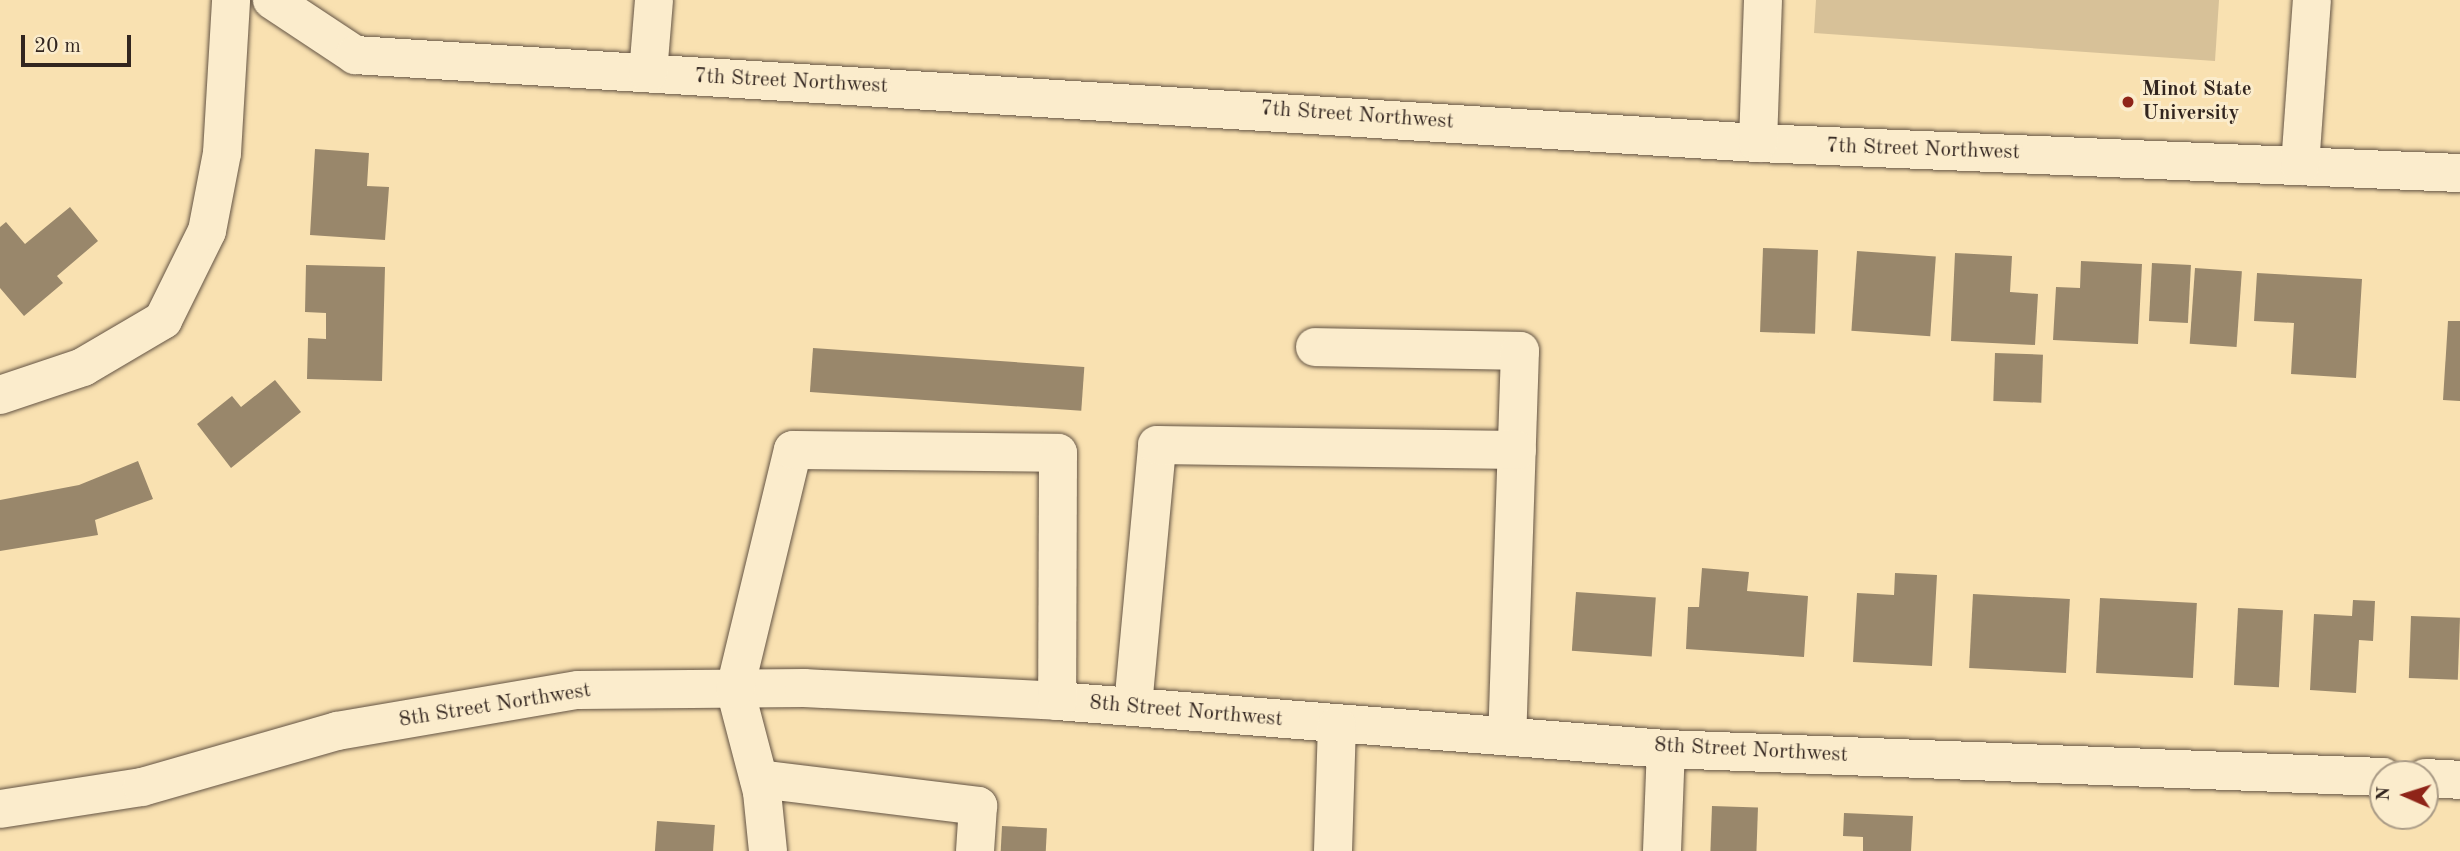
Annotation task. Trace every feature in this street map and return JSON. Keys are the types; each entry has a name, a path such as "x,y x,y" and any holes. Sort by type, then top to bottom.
{"street":[{"path":"0,396 83,368 163,320 207,231 222,153 231,0"},
{"name":"7th Street Northwest","path":"272,0 355,55 1758,143 2460,173"},
{"path":"648,73 654,0"},
{"path":"1758,143 1763,0"},
{"path":"2300,166 2312,0"},
{"path":"1315,348 1520,351 1507,734"},
{"path":"1133,706 1157,445 1517,450"},
{"path":"768,851 759,779 736,689 793,450 1059,453 1057,701"},
{"name":"8th Street Northwest","path":"0,809 142,787 337,731 578,690 736,689 1057,701 1336,726 1507,734 1666,749 2369,776"},
{"path":"1333,851 1336,726"},
{"path":"1662,851 1666,749"},
{"path":"759,779 978,806 975,851"},
{"path":"2439,779 2460,780"}],"shaded area":[{"path":"1816,0 2219,0 2215,61 1814,33"}],"building":[{"path":"315,149 369,153 367,186 389,187 385,240 310,235"},
{"path":"70,207 98,241 57,276 63,283 24,316 0,288 0,227 6,222 25,244"},
{"path":"1763,248 1818,250 1815,334 1760,332"},
{"path":"1857,251 1936,257 1930,336 1851,331"},
{"path":"1955,253 2012,256 2010,292 2038,294 2035,345 1951,341"},
{"path":"2081,261 2142,264 2138,344 2053,340 2056,287 2080,288"},
{"path":"2152,263 2191,265 2188,323 2149,321"},
{"path":"306,265 385,267 382,381 307,379 308,338 326,339 326,313 305,312"},
{"path":"2195,268 2242,271 2237,347 2190,344"},
{"path":"2257,273 2362,279 2356,378 2291,374 2294,323 2254,321"},
{"path":"2448,321 2460,321 2460,401 2443,400"},
{"path":"813,348 1084,367 1081,411 810,392"},
{"path":"1995,353 2043,355 2041,403 1993,401"},
{"path":"275,380 301,412 231,468 197,424 232,396 241,407"},
{"path":"138,461 153,499 95,520 98,535 0,551 0,500 79,485"},
{"path":"1702,568 1749,572 1747,591 1808,596 1804,657 1686,649 1688,607 1699,607"},
{"path":"1895,573 1937,575 1932,666 1853,662 1857,593 1894,595"},
{"path":"1576,592 1656,598 1652,656 1572,651"},
{"path":"1973,594 2070,599 2066,673 1969,668"},
{"path":"2100,598 2197,603 2193,678 2096,673"},
{"path":"2353,600 2375,601 2373,641 2359,640 2356,693 2310,690 2314,614 2352,616"},
{"path":"2238,608 2283,610 2279,687 2234,685"},
{"path":"2411,616 2460,618 2458,680 2409,678"},
{"path":"1712,806 1758,808 1756,851 1710,851"},
{"path":"1844,813 1913,816 1911,851 1863,851 1863,837 1843,836"},
{"path":"657,821 715,825 713,851 655,851"},
{"path":"1002,826 1047,828 1046,851 1001,851"}],"place":[{"name":"Minot State University","path":"2128,102"}]}
